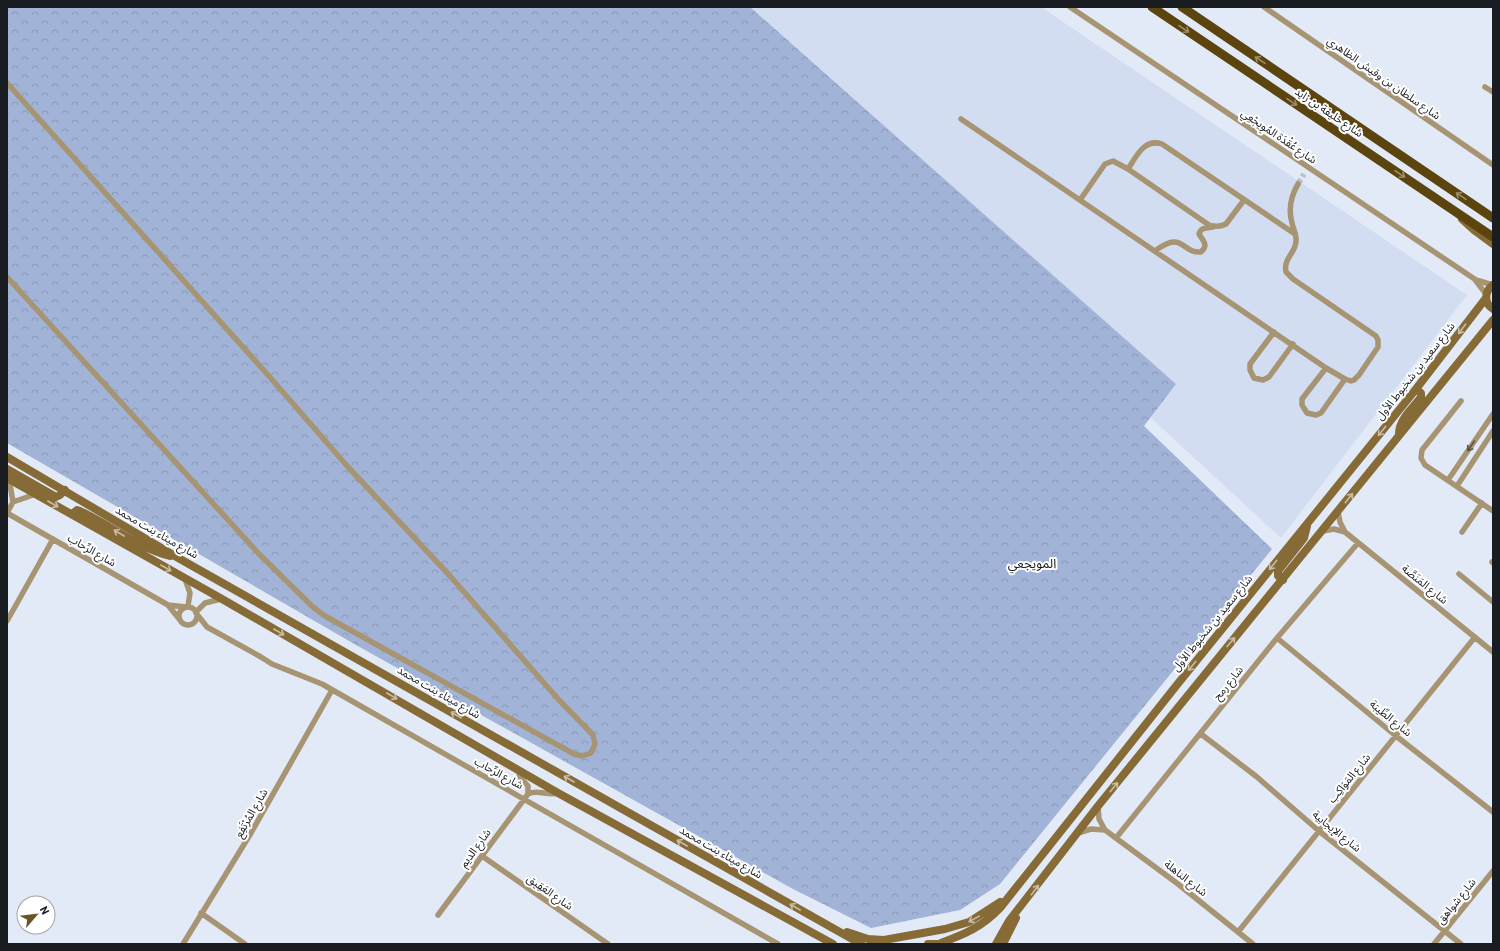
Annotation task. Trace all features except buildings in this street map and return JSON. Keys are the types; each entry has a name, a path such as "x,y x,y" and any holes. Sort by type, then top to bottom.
{"highway":[{"name":"شارع خليفة بن زايد","path":"1152,7 1493,237"},
{"name":"شارع خليفة بن زايد","path":"1182,7 1493,218"}],"main road":[{"path":"1456,213 1467,225 1493,244"},
{"name":"شارع سعيد بن شخبوط الأول","path":"944,944 978,927 993,915 1416,389 1493,285"},
{"path":"1486,296 1487,303 1493,309"},
{"path":"996,944 1009,921 1020,909 1098,806 1493,320"},
{"path":"1399,434 1399,428 1402,421 1421,397 1421,393 1416,389"},
{"name":"شارع ميثاء بنت محمد","path":"7,457 180,559 861,944"},
{"path":"7,469 56,497 65,490"},
{"path":"8,478 185,579 222,598 558,793 833,944"},
{"path":"72,514 77,510 80,511 158,553 180,559"},
{"path":"1283,580 1279,578 1278,571 1304,538 1307,523"},
{"path":"829,926 868,939 891,939 957,926 979,916 1007,898"},
{"path":"1003,944 1020,909"},
{"path":"820,937 827,944"},
{"path":"928,944 944,944"}],"street":[{"name":"شارع عُقْدَة المُوِيجْعِي","path":"1070,7 1476,280 1493,285"},
{"name":"شارع سلطان بن وقيش الظاهري","path":"1264,7 1493,165"},
{"path":"7,83 268,375 348,467 450,576 559,700 590,732 595,741 593,750 582,756 574,754 325,616 314,608 259,554 7,277"},
{"path":"1485,87 1493,92"},
{"path":"961,119 1293,344 1326,368 1351,381 1357,378 1378,347 1378,340 1374,334 1289,276 1285,268 1286,263 1296,245 1296,234 1291,222 1290,205 1298,184"},
{"path":"1128,169 1144,147 1152,143 1162,144 1296,234"},
{"path":"1080,200 1105,164 1113,161 1128,169 1203,221 1213,226"},
{"path":"1304,174 1309,168"},
{"path":"1155,251 1167,243 1173,242 1184,244 1194,251 1201,252 1206,244 1199,234 1200,231 1204,228 1222,226 1226,224 1244,200"},
{"name":"شارع عُقْدَة المُوِيجْعِي","path":"1476,280 1486,296"},
{"path":"1274,332 1250,364 1250,373 1254,378 1263,380 1269,377 1293,344"},
{"path":"1326,368 1302,399 1302,405 1307,413 1316,415 1321,413 1345,379"},
{"path":"1461,401 1422,450 1420,458 1425,465 1493,511"},
{"path":"1448,480 1493,414"},
{"path":"1457,486 1493,431"},
{"path":"8,478 13,502 36,494"},
{"name":"شارع الرِّحاب","path":"13,502 7,513 168,604 187,606"},
{"path":"1462,532 1482,503"},
{"name":"شارع المَنَصَّة","path":"1338,512 1340,522 1345,532 1493,652"},
{"path":"1323,531 1334,529 1345,532"},
{"path":"7,621 53,540"},
{"name":"شارع رمح","path":"1116,838 1277,638 1358,543"},
{"path":"1459,574 1493,602"},
{"path":"185,579 190,593 187,606 181,613 180,620 184,624 189,625 195,619 196,613 205,603 222,598"},
{"name":"شارع الرِّحاب","path":"168,604 180,620"},
{"path":"187,606 192,607 196,613"},
{"name":"شارع الرِّحاب","path":"196,613 207,627 272,664 311,679 526,797 778,944"},
{"name":"شارع الرِّحاب","path":"189,625 207,627"},
{"name":"شارع المَوَاكِب","path":"1238,932 1475,637"},
{"name":"شارع الطِّيبَة","path":"1277,638 1396,736 1493,812"},
{"name":"شارع المُرْتَفِع","path":"183,944 251,833 332,690"},
{"name":"شارع الإيجابية","path":"1201,734 1257,777 1320,831 1461,944"},
{"path":"518,769 520,777 528,786 526,797"},
{"path":"526,797 537,791 551,794 558,793"},
{"name":"شارع الديم","path":"438,915 526,797"},
{"path":"1098,806 1099,819 1105,830"},
{"path":"1078,833 1091,829 1105,830"},
{"name":"شارع الناهلة","path":"1105,830 1178,884 1253,944"},
{"name":"شارع العَقِيق","path":"482,856 608,944"},
{"name":"شارع شواهق","path":"1434,944 1493,871"},
{"path":"201,913 245,944"}],"shaded area":[{"path":"750,7 1041,7 1467,295 1281,538 1150,417 1176,384"}],"green space":[{"path":"7,7 750,7 1176,384 1144,426 1272,549 1000,884 960,910 871,928 793,889 356,645 7,443"}],"tunnel":[{"path":"1298,184 1304,174"}],"district":[{"name":"المويجعي","path":"1032,563"}]}
